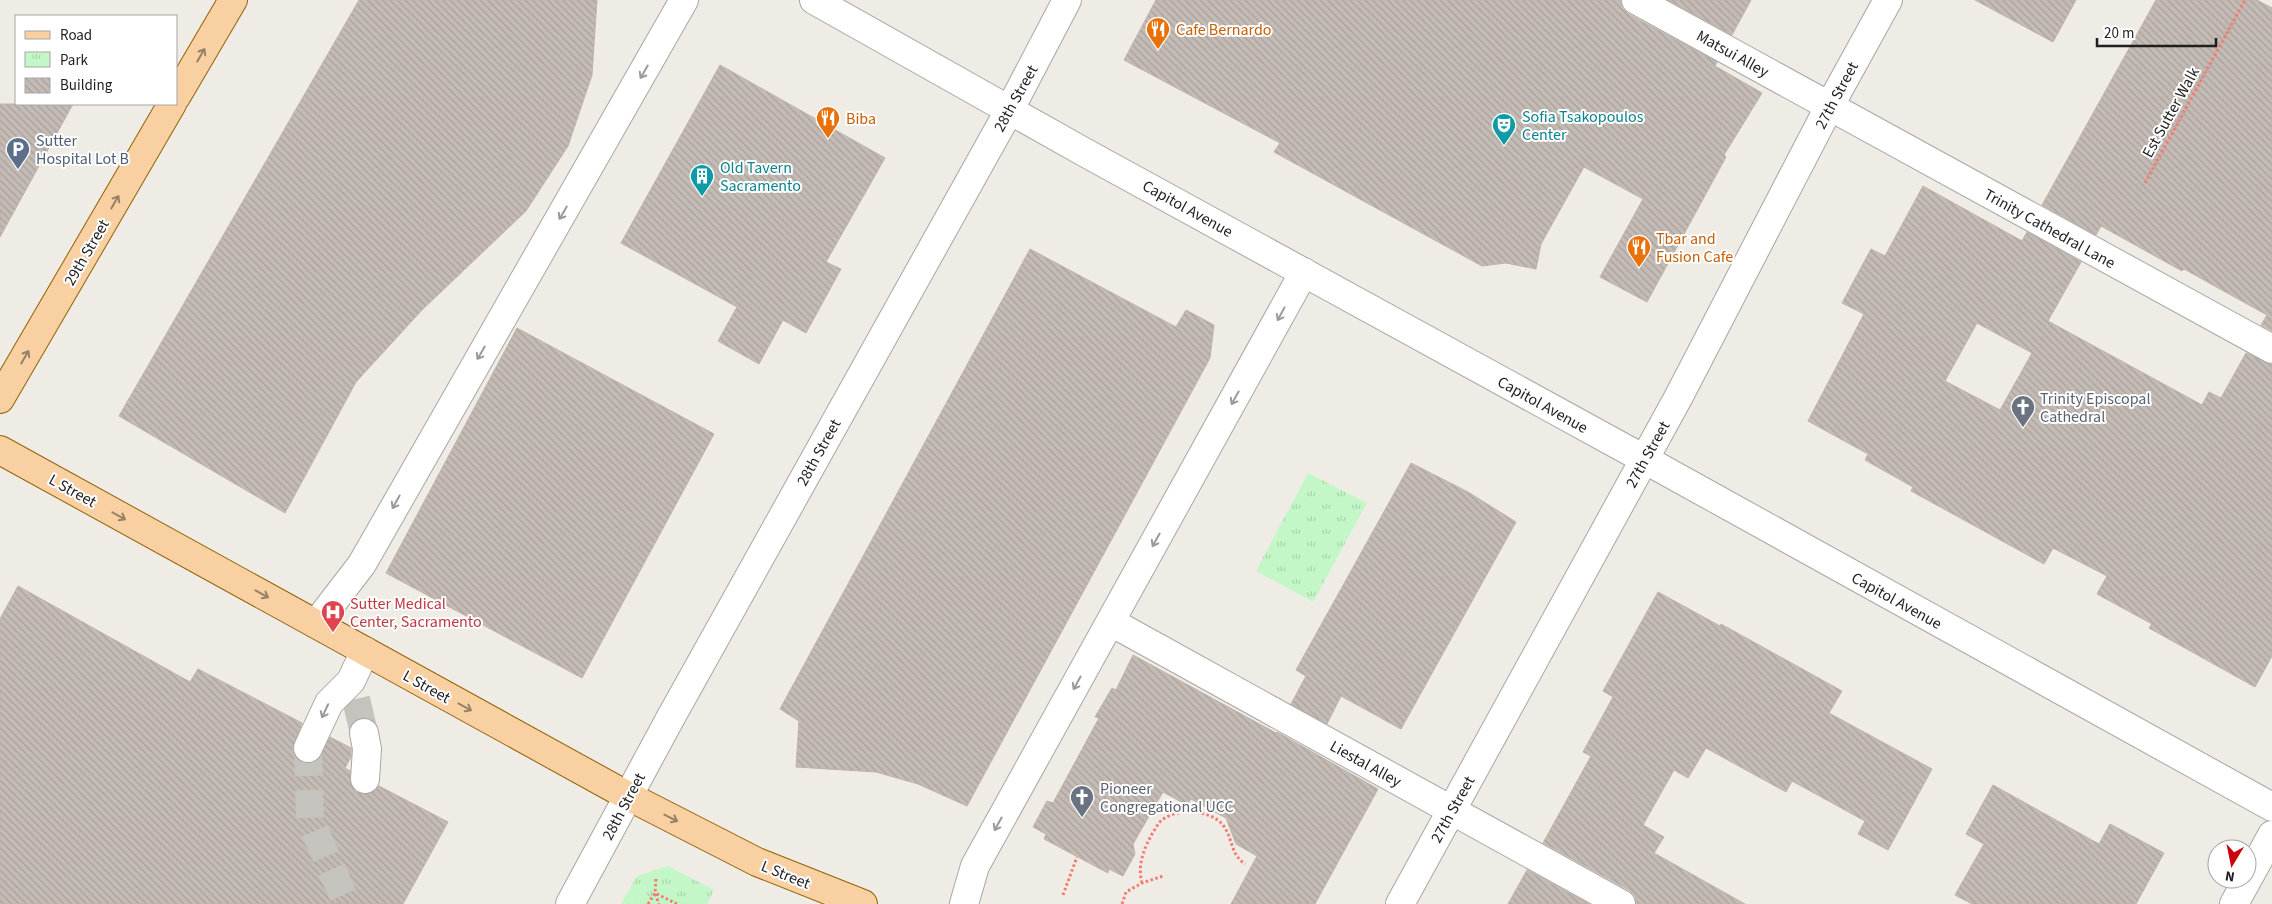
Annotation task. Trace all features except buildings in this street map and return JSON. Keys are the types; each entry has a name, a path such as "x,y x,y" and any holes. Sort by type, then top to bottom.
{"main road":[{"path":"178,94 233,0"},
{"name":"29th Street","path":"0,399 171,105"},
{"name":"L Street","path":"0,450 628,796 757,862 864,904"}],"street":[{"path":"316,624 362,564 684,0"},
{"name":"Capitol Avenue","path":"814,0 1010,108 1084,152 1644,459 2272,807"},
{"name":"28th Street","path":"570,904 1010,108 1067,0"},
{"name":"Matsui Alley","path":"1636,0 1829,107"},
{"name":"27th Street","path":"1400,904 1644,459 1829,107 1888,0"},
{"name":"Trinity Cathedral Lane","path":"1829,107 2272,349"},
{"path":"964,904 975,866 1304,272"},
{"name":"Liestal Alley","path":"1111,622 1621,904"},
{"path":"308,748 329,702 353,690 365,652"},
{"path":"364,733 367,749 365,779"},
{"path":"2234,904 2272,835"}],"path":[{"name":"Est Sutter Walk","path":"2145,183 2245,0"},
{"path":"1142,883 1140,863 1146,846 1158,824 1163,819 1183,812 1197,812 1221,822 1233,852 1245,864"},
{"path":"1063,895 1077,857"},
{"path":"1122,904 1126,892 1142,883 1163,876"},
{"path":"656,879 655,893 659,904"},
{"path":"648,904 655,893"},
{"path":"655,893 676,904"}],"green space":[{"path":"1308,473 1367,503 1313,602 1256,571"},
{"path":"668,866 714,890 707,904 621,904 637,876"}],"tunnel":[{"path":"356,699 364,733"},
{"path":"308,748 310,820 347,904"}],"place":[{"name":"Cafe Bernardo","path":"1158,50"},
{"name":"Biba","path":"828,139"},
{"name":"Sofia Tsakopoulos Center","path":"1504,146"},
{"name":"Sutter Hospital Lot B","path":"18,170"},
{"name":"Old Tavern Sacramento","path":"702,197"},
{"name":"Tbar and Fusion Cafe","path":"1639,268"},
{"name":"Trinity Episcopal Cathedral","path":"2023,428"},
{"name":"Sutter Medical Center, Sacramento","path":"333,633"},
{"name":"Pioneer Congregational UCC","path":"1082,818"}]}
